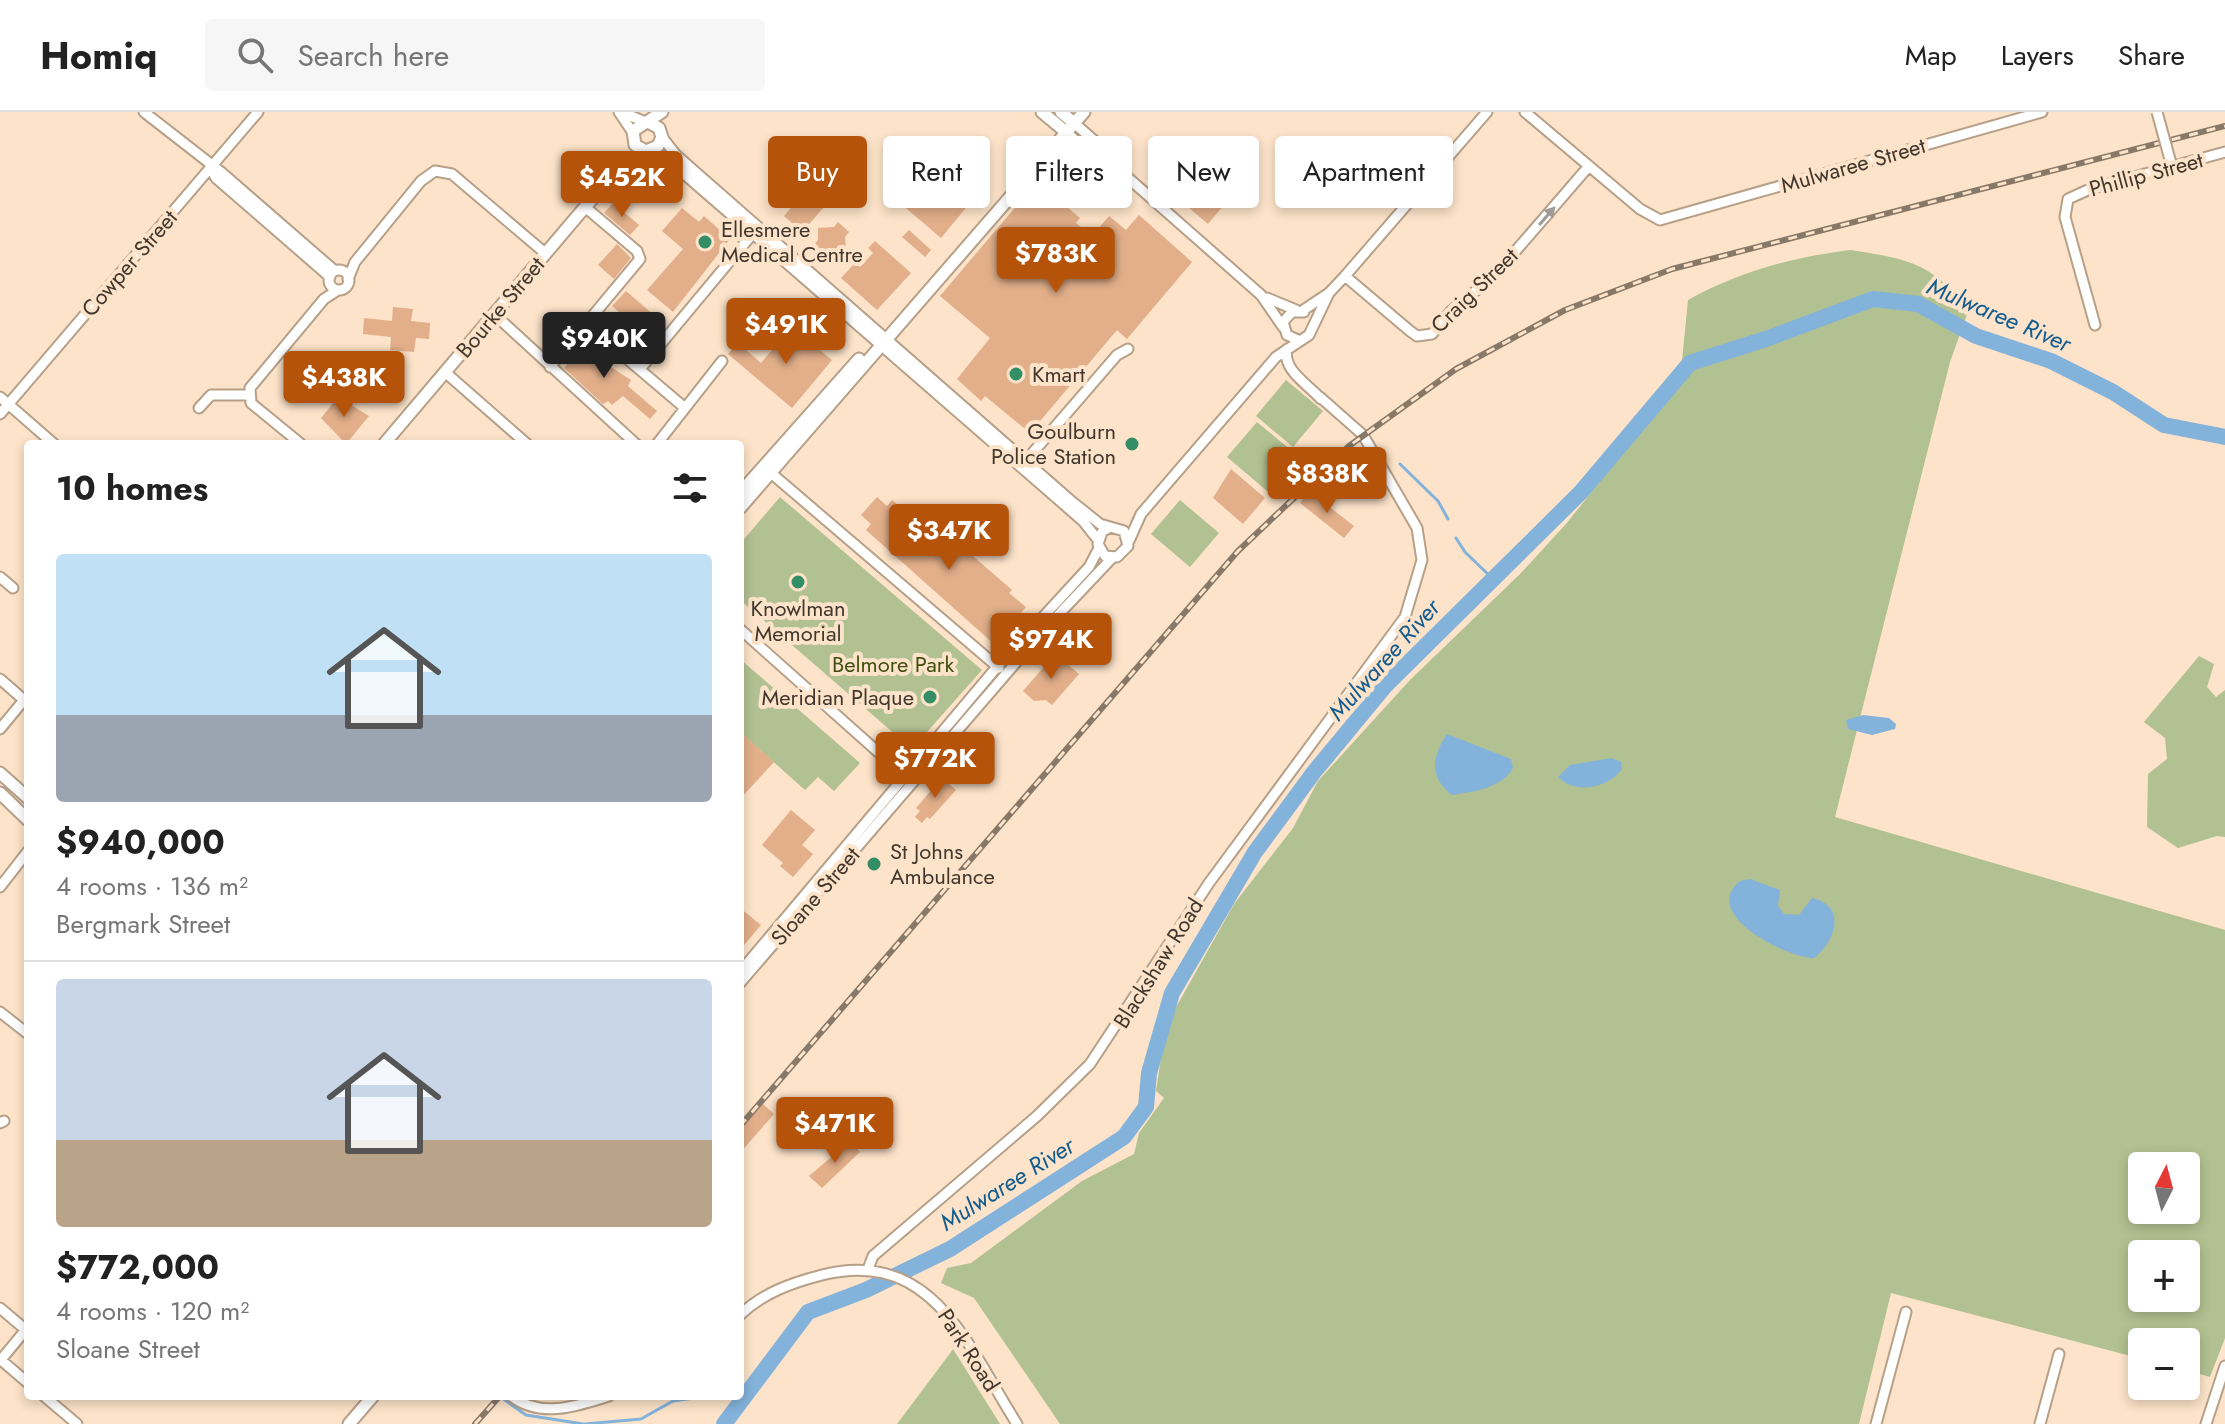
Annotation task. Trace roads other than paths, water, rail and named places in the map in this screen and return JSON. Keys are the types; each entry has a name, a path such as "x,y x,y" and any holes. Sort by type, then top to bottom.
{"main road":[{"path":"662,112 646,122 661,135 670,112"},
{"path":"1042,112 1067,121"},
{"path":"744,503 1067,121 1084,112"},
{"name":"Bourke Street","path":"617,171 633,137 646,122"},
{"name":"Bourke Street","path":"387,440 617,171 658,146 661,135"},
{"path":"633,137 648,151"},
{"path":"744,489 882,339"},
{"path":"0,773 24,794"},
{"path":"0,793 24,816"},
{"path":"349,1424 370,1400"}],"street":[{"path":"144,112 210,167 221,172 337,279"},
{"name":"Cowper Street","path":"0,414 4,401 258,112"},
{"path":"620,112 646,122"},
{"path":"620,112 633,137"},
{"path":"661,135 676,155 758,232 1023,464 1083,521 1112,558 1126,551 1141,514 1276,357 1309,335 1329,293 1487,112"},
{"path":"1525,112 1589,166"},
{"path":"2157,112 2172,167"},
{"name":"Mulwaree Street","path":"1589,166 1644,213 1654,219 1665,219 2038,113"},
{"path":"1067,121 1113,157 1118,169 1261,295 1284,329 1298,340"},
{"path":"648,151 667,159 743,218"},
{"name":"Phillip Street","path":"2095,325 2065,217 2068,199 2090,189 2225,152"},
{"name":"Craig Street","path":"1345,276 1417,336 1432,334 1451,311 1494,276 1589,166"},
{"path":"296,440 251,403 248,395 254,382 421,181 435,171 452,174 545,253"},
{"path":"550,367 640,259 637,251 585,207"},
{"path":"640,369 758,232"},
{"path":"1276,357 1288,314 1329,293"},
{"path":"1261,295 1299,311 1313,323"},
{"path":"495,315 632,440"},
{"path":"586,324 685,408"},
{"path":"1023,464 1117,355 1128,349"},
{"path":"1287,349 1286,361 1293,372"},
{"path":"660,440 722,361"},
{"path":"1264,371 1284,367 1293,372"},
{"name":"Blackshaw Road","path":"868,1269 873,1256 1025,1127 1090,1064 1245,831 1392,637 1411,601 1423,551 1415,523 1359,438 1293,372"},
{"path":"446,373 522,440"},
{"path":"199,408 211,395 248,395"},
{"path":"4,401 49,440"},
{"path":"1023,464 1070,500 1114,527 1129,541"},
{"path":"771,473 996,668 1010,662 1044,630"},
{"path":"1098,544 1102,532 1141,514"},
{"name":"Sloane Street","path":"744,967 996,668 1089,567 1098,544"},
{"name":"Sloane Street","path":"744,978 1044,630 1112,558"},
{"path":"0,577 13,588"},
{"path":"744,633 905,776 912,775 938,745 951,738"},
{"path":"0,679 24,700 0,729"},
{"path":"879,822 894,812"},
{"path":"18,867 24,857"},
{"path":"0,887 24,862"},
{"path":"0,1012 24,1031"},
{"path":"744,1312 761,1298 783,1288 841,1270 868,1269"},
{"name":"Park Road","path":"868,1269 911,1283 932,1296 1017,1424"},
{"path":"0,1308 24,1327"},
{"path":"1876,1424 1906,1312"},
{"path":"24,1332 0,1360 24,1380"},
{"path":"2040,1424 2059,1354"},
{"path":"2206,1424 2225,1366"},
{"path":"49,1400 77,1424"},
{"path":"518,1400 529,1407 547,1409 567,1408 595,1400"}],"water":[{"path":"1863,715 1889,718 1896,724 1895,729 1872,735 1848,729 1846,720"},
{"path":"1447,734 1511,759 1513,768 1494,785 1452,795 1439,781 1435,766 1438,750"},
{"path":"1612,758 1621,762 1622,769 1600,785 1574,786 1558,777 1570,765"},
{"path":"1750,879 1780,890 1778,906 1784,914 1799,915 1812,898 1830,908 1834,916 1832,934 1814,958 1785,951 1738,920 1730,907 1730,894 1740,881"}],"waterway":[{"name":"Mulwaree River","path":"744,1397 808,1312 866,1290 950,1249 1124,1137 1146,1107 1149,1073 1172,993 1255,852 1314,772 1386,685 1581,492 1690,363 1766,339 1873,299 1918,304 1976,336 2051,361 2113,392 2164,425 2225,437"},
{"path":"1400,464 1438,501 1448,519"},
{"path":"1456,538 1465,552 1494,580"},
{"name":"Mulwaree River","path":"744,1391 749,1390"},
{"path":"505,1400 526,1415 583,1424"},
{"path":"585,1424 641,1419 680,1400"},
{"name":"Mulwaree River","path":"724,1424 742,1400"}],"railway":[{"path":"744,1121 1238,551 1349,446 1456,369 1565,310 1672,269 2225,126"},
{"path":"475,1424 496,1400"}],"place":[{"name":"Ellesmere Medical Centre","path":"705,242"},
{"name":"Kmart","path":"1016,374"},
{"name":"Goulburn Police Station","path":"1132,444"},
{"name":"Knowlman Memorial","path":"798,582"},
{"name":"Meridian Plaque","path":"930,697"},
{"name":"St Johns Ambulance","path":"874,864"}],"park label":[{"name":"Belmore Park","path":"893,664"}]}
